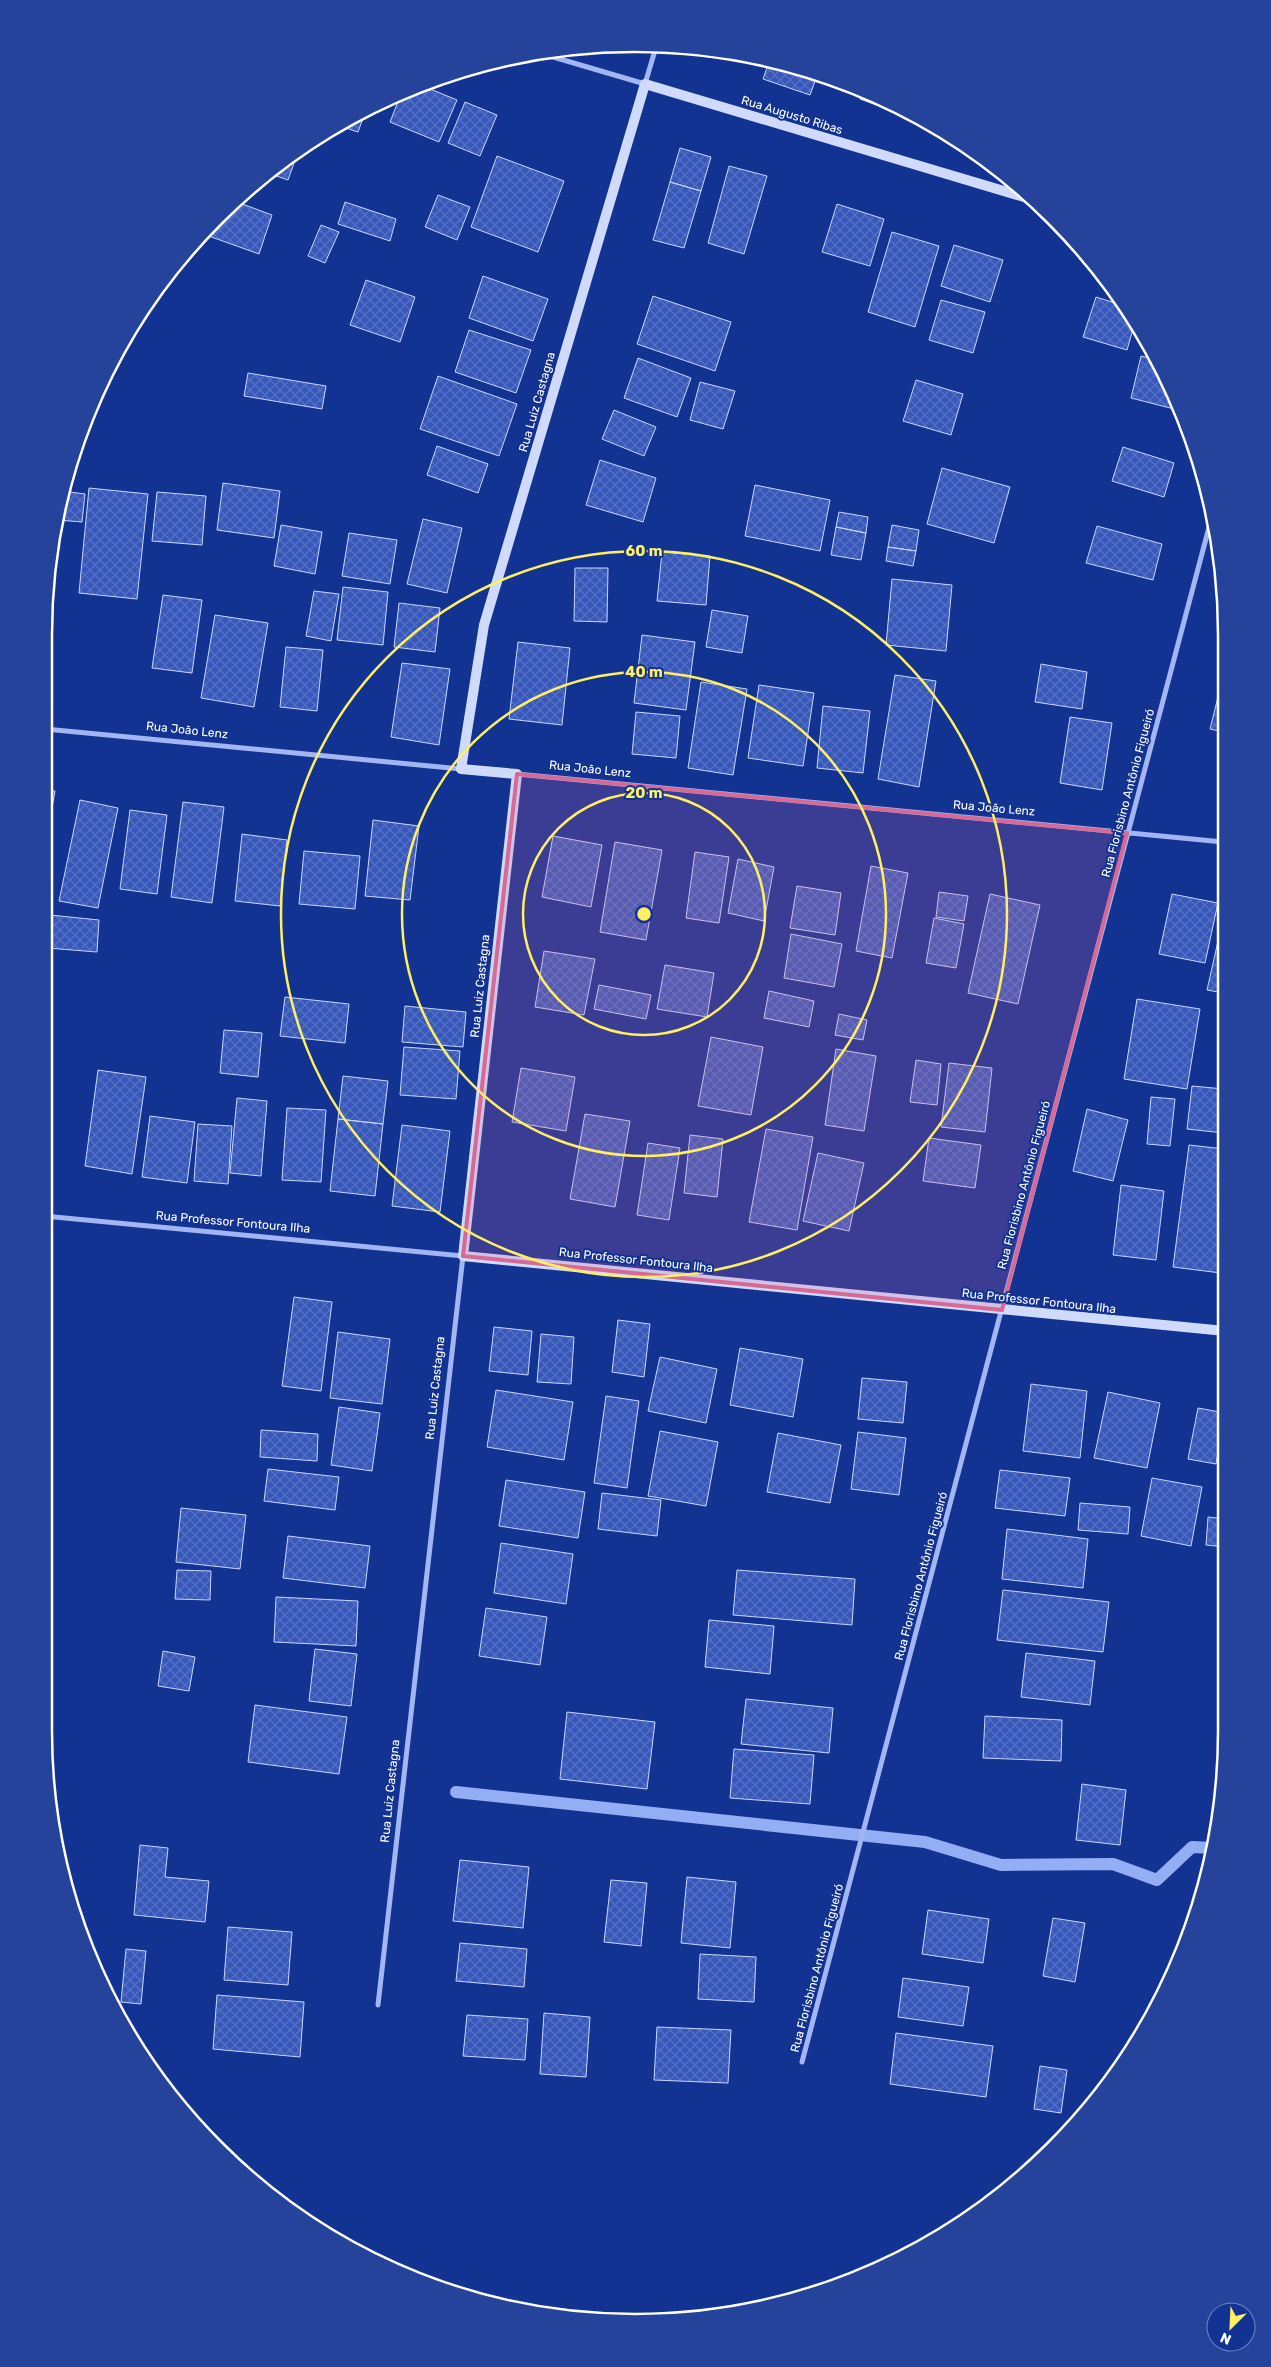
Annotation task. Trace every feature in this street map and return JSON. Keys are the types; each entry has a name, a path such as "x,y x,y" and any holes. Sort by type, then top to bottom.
{"street":[{"name":"Rua Luiz Castagna","path":"461,769 484,625 654,53"},
{"name":"Rua Augusto Ribas","path":"555,58 1018,195"},
{"name":"Rua Florisbino Antônio Figueiró","path":"802,2062 1208,529"},
{"name":"Rua João Lenz","path":"52,730 1218,842"},
{"name":"Rua Luiz Castagna","path":"378,2005 517,774"},
{"name":"Rua Professor Fontoura Ilha","path":"52,1217 1218,1330"}],"highlighted area":[{"path":"517,774 1127,833 1002,1310 463,1256"}],"building":[{"path":"767,68 815,81 810,95 763,79"},
{"path":"431,89 457,100 439,142 390,122 397,104"},
{"path":"465,102 497,115 480,156 448,143"},
{"path":"362,122 358,132 348,129"},
{"path":"680,148 711,157 701,191 670,182"},
{"path":"497,156 564,181 538,252 471,227"},
{"path":"294,164 288,180 277,176"},
{"path":"729,166 767,176 744,254 708,243"},
{"path":"670,182 701,191 684,248 653,240"},
{"path":"438,195 470,207 457,240 425,227"},
{"path":"345,202 396,219 390,241 338,224"},
{"path":"243,204 272,215 259,254 210,237"},
{"path":"837,204 884,219 870,266 822,252"},
{"path":"321,225 339,232 325,263 308,256"},
{"path":"892,232 939,246 915,327 868,312"},
{"path":"954,245 1003,260 990,302 941,286"},
{"path":"483,276 548,299 533,341 469,318"},
{"path":"366,280 415,297 400,342 350,325"},
{"path":"653,296 731,322 715,371 637,344"},
{"path":"1096,297 1113,302 1132,332 1127,350 1083,337"},
{"path":"941,300 985,312 973,353 929,340"},
{"path":"469,330 531,350 516,393 455,372"},
{"path":"1141,356 1147,358 1172,409 1131,398"},
{"path":"638,358 691,378 677,417 624,398"},
{"path":"248,373 326,386 322,409 244,396"},
{"path":"438,376 517,404 499,456 420,429"},
{"path":"916,380 963,394 951,435 903,421"},
{"path":"700,382 735,391 723,429 690,420"},
{"path":"614,410 656,427 644,456 602,439"},
{"path":"437,446 488,464 478,493 427,475"},
{"path":"1123,447 1174,463 1164,497 1112,481"},
{"path":"600,460 656,478 643,522 586,505"},
{"path":"942,468 1010,487 994,543 927,524"},
{"path":"223,483 280,491 274,538 217,530"},
{"path":"755,485 830,500 820,551 745,536"},
{"path":"89,488 148,494 137,599 79,593"},
{"path":"70,492 85,494 82,522 64,521"},
{"path":"157,492 206,496 202,545 152,541"},
{"path":"839,512 868,517 866,533 836,527"},
{"path":"423,519 462,528 447,593 407,584"},
{"path":"281,525 322,532 315,574 274,566"},
{"path":"892,525 919,530 916,551 888,547"},
{"path":"1097,526 1162,544 1153,580 1086,563"},
{"path":"836,527 866,533 861,560 831,555"},
{"path":"349,533 397,540 390,584 342,576"},
{"path":"888,547 916,551 913,566 886,561"},
{"path":"662,552 710,556 706,605 657,601"},
{"path":"575,568 608,568 607,622 574,621"},
{"path":"892,579 952,585 946,651 886,645"},
{"path":"343,587 388,592 383,645 337,640"},
{"path":"314,591 339,594 331,641 306,636"},
{"path":"163,595 202,600 192,673 152,668"},
{"path":"399,603 440,608 435,652 394,647"},
{"path":"712,610 748,616 742,653 706,647"},
{"path":"215,615 268,623 254,707 201,698"},
{"path":"642,635 695,642 686,710 634,703"},
{"path":"518,642 570,648 562,725 509,719"},
{"path":"286,647 323,650 317,711 280,707"},
{"path":"402,663 450,669 439,745 391,737"},
{"path":"1041,664 1087,672 1082,709 1035,702"},
{"path":"895,675 936,681 919,787 878,779"},
{"path":"701,682 747,689 733,775 688,768"},
{"path":"759,685 814,693 803,766 748,758"},
{"path":"1218,697 1218,731 1210,729"},
{"path":"823,706 870,711 863,773 817,768"},
{"path":"636,712 680,716 676,758 632,754"},
{"path":"1070,717 1112,723 1102,790 1060,783"},
{"path":"52,791 55,791 52,808"},
{"path":"80,800 118,808 98,908 59,901"},
{"path":"183,802 224,807 212,903 171,897"},
{"path":"130,810 167,815 157,894 120,889"},
{"path":"373,820 419,826 410,900 365,896"},
{"path":"242,834 287,840 280,906 235,901"},
{"path":"553,836 602,845 591,907 542,897"},
{"path":"615,842 662,850 646,940 600,932"},
{"path":"304,851 360,856 355,909 299,904"},
{"path":"695,852 729,857 719,923 686,918"},
{"path":"738,859 774,867 764,921 728,913"},
{"path":"871,866 908,873 892,958 856,951"},
{"path":"797,886 841,893 835,935 790,928"},
{"path":"939,892 968,896 964,921 936,917"},
{"path":"990,894 1040,905 1018,1004 968,993"},
{"path":"1172,894 1218,903 1205,963 1159,954"},
{"path":"52,915 99,920 97,952 52,948"},
{"path":"934,918 964,924 956,968 926,963"},
{"path":"791,934 842,944 834,987 784,978"},
{"path":"1218,941 1218,992 1207,990"},
{"path":"544,951 595,959 584,1015 535,1007"},
{"path":"665,965 714,973 707,1017 657,1009"},
{"path":"599,985 651,995 646,1019 594,1009"},
{"path":"769,991 814,1001 809,1027 764,1018"},
{"path":"285,997 349,1004 345,1043 280,1036"},
{"path":"1137,999 1200,1009 1187,1089 1124,1079"},
{"path":"405,1006 466,1012 463,1047 402,1042"},
{"path":"839,1014 867,1020 863,1040 835,1035"},
{"path":"224,1030 262,1033 258,1077 220,1073"},
{"path":"711,1037 763,1047 751,1115 698,1106"},
{"path":"404,1047 460,1051 456,1099 400,1095"},
{"path":"836,1049 876,1056 864,1131 825,1125"},
{"path":"916,1060 941,1064 937,1105 910,1102"},
{"path":"949,1063 992,1068 985,1132 941,1127"},
{"path":"521,1068 575,1077 566,1131 512,1122"},
{"path":"98,1070 146,1077 132,1174 85,1166"},
{"path":"343,1076 388,1081 383,1124 338,1119"},
{"path":"1192,1086 1218,1088 1218,1132 1187,1129"},
{"path":"1151,1097 1175,1099 1170,1146 1147,1144"},
{"path":"237,1098 267,1101 261,1176 230,1173"},
{"path":"287,1108 326,1110 321,1182 282,1180"},
{"path":"1087,1109 1128,1120 1113,1181 1073,1171"},
{"path":"585,1114 630,1121 615,1207 570,1199"},
{"path":"150,1116 195,1122 187,1183 142,1177"},
{"path":"338,1119 383,1124 375,1196 330,1191"},
{"path":"198,1124 232,1126 228,1184 194,1181"},
{"path":"402,1125 450,1131 440,1212 392,1206"},
{"path":"766,1129 813,1137 797,1230 749,1222"},
{"path":"690,1135 723,1139 717,1197 684,1193"},
{"path":"929,1138 981,1145 975,1188 923,1181"},
{"path":"648,1143 680,1148 669,1220 637,1215"},
{"path":"1189,1145 1218,1148 1218,1273 1173,1267"},
{"path":"818,1153 864,1163 849,1231 803,1221"},
{"path":"1121,1185 1164,1191 1156,1260 1113,1255"},
{"path":"294,1297 332,1302 321,1391 282,1386"},
{"path":"618,1320 650,1324 644,1377 612,1372"},
{"path":"494,1327 532,1331 528,1375 489,1371"},
{"path":"338,1332 390,1339 382,1404 330,1398"},
{"path":"541,1334 574,1337 571,1384 537,1382"},
{"path":"740,1348 803,1359 793,1417 730,1405"},
{"path":"660,1357 717,1369 706,1423 648,1411"},
{"path":"862,1378 907,1382 903,1423 858,1419"},
{"path":"1031,1384 1087,1391 1080,1458 1023,1451"},
{"path":"496,1390 573,1402 564,1460 487,1447"},
{"path":"1108,1392 1160,1403 1147,1468 1094,1458"},
{"path":"606,1396 639,1401 627,1488 594,1483"},
{"path":"339,1407 380,1413 372,1471 331,1465"},
{"path":"1198,1408 1218,1412 1218,1453 1216,1464 1188,1459"},
{"path":"261,1430 318,1434 317,1461 260,1457"},
{"path":"660,1431 718,1442 706,1506 648,1496"},
{"path":"858,1432 906,1438 899,1495 851,1489"},
{"path":"778,1433 841,1445 830,1503 767,1492"},
{"path":"268,1469 339,1477 335,1510 264,1501"},
{"path":"1000,1470 1070,1478 1065,1516 995,1508"},
{"path":"1152,1478 1202,1487 1191,1546 1141,1536"},
{"path":"506,1480 585,1492 578,1538 499,1526"},
{"path":"602,1493 661,1500 657,1536 598,1529"},
{"path":"1080,1503 1130,1507 1128,1534 1078,1530"},
{"path":"181,1508 246,1515 240,1569 176,1562"},
{"path":"1208,1517 1218,1518 1218,1546 1206,1545"},
{"path":"1007,1529 1088,1539 1083,1588 1002,1579"},
{"path":"288,1536 370,1546 365,1588 283,1578"},
{"path":"501,1543 573,1554 566,1604 494,1593"},
{"path":"177,1570 211,1571 210,1600 175,1599"},
{"path":"737,1570 855,1579 852,1625 733,1615"},
{"path":"1003,1590 1109,1602 1103,1652 997,1640"},
{"path":"276,1597 358,1601 356,1646 274,1642"},
{"path":"486,1608 547,1617 540,1665 479,1656"},
{"path":"709,1620 774,1626 770,1674 705,1667"},
{"path":"315,1649 357,1654 351,1706 309,1701"},
{"path":"163,1651 195,1657 189,1691 158,1686"},
{"path":"1026,1653 1095,1661 1090,1705 1021,1697"},
{"path":"746,1699 833,1708 829,1753 741,1744"},
{"path":"255,1705 347,1717 339,1774 248,1762"},
{"path":"567,1712 655,1722 647,1789 560,1779"},
{"path":"985,1716 1062,1720 1061,1761 983,1758"},
{"path":"734,1749 814,1755 810,1804 730,1798"},
{"path":"1082,1784 1126,1790 1120,1845 1076,1840"},
{"path":"140,1845 168,1848 165,1877 209,1881 205,1922 134,1915"},
{"path":"460,1860 529,1867 523,1928 453,1921"},
{"path":"687,1877 736,1882 730,1948 681,1943"},
{"path":"611,1880 647,1883 641,1946 604,1942"},
{"path":"928,1910 989,1919 983,1963 922,1954"},
{"path":"1053,1918 1085,1923 1075,1982 1043,1976"},
{"path":"228,1927 292,1932 288,1985 224,1980"},
{"path":"460,1943 527,1949 524,1987 456,1981"},
{"path":"126,1949 146,1951 141,2004 121,2002"},
{"path":"700,1954 756,1957 754,2002 698,1999"},
{"path":"903,1978 969,1987 963,2026 898,2017"},
{"path":"217,1995 304,2002 300,2057 213,2049"},
{"path":"544,2013 590,2017 586,2077 540,2074"},
{"path":"467,2015 528,2019 525,2060 463,2056"},
{"path":"657,2027 731,2030 728,2083 654,2080"},
{"path":"896,2033 993,2046 986,2097 890,2084"},
{"path":"1040,2066 1067,2070 1061,2113 1034,2109"}],"waterway":[{"path":"456,1792 925,1842 1001,1865 1113,1864 1157,1880 1192,1847 1206,1848"}]}
